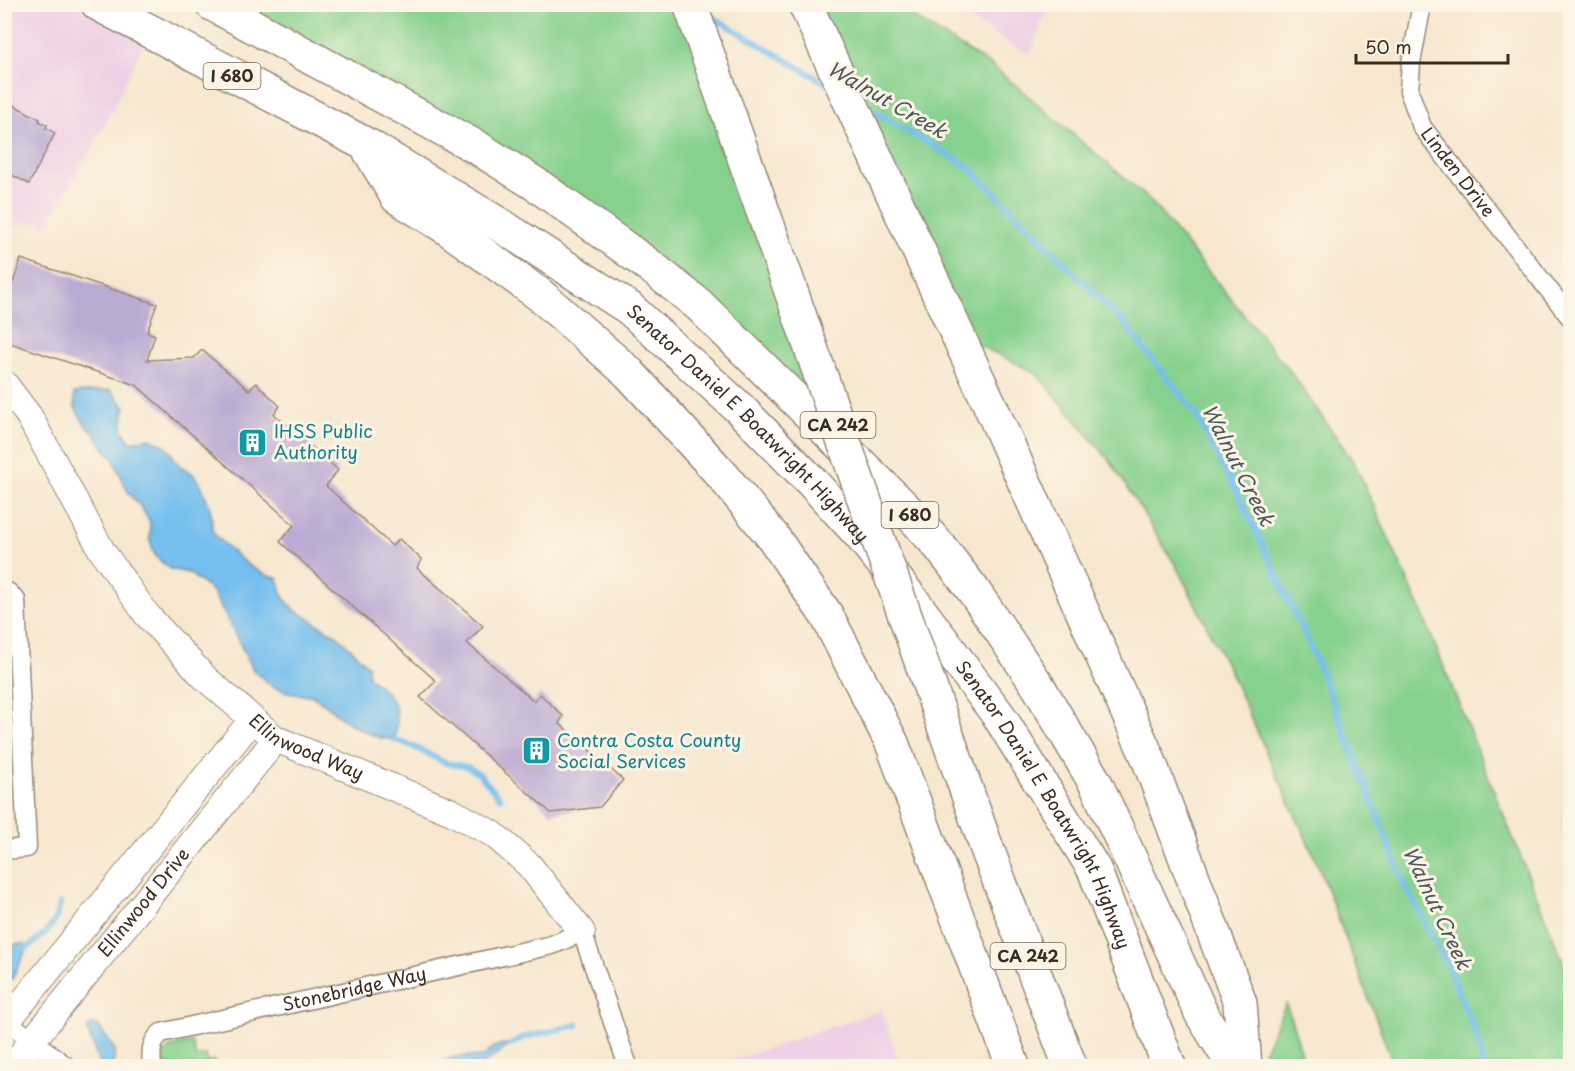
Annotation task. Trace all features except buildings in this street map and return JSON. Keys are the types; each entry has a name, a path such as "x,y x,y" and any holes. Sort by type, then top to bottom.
{"highway":[{"name":"Senator Daniel E Boatwright Highway","path":"98,4 367,145 500,225 628,308 739,408 862,537 999,716 1094,868 1168,1066"},
{"name":"I 680","path":"212,4 477,148 537,185 650,266 699,305 904,507 973,590 1038,686 1095,784 1202,1016 1234,1066"},
{"name":"CA 242","path":"690,4 986,846 1070,1066"},
{"path":"805,4 990,405 1148,758 1240,1004 1245,1066"},
{"path":"367,145 398,198 447,228 540,295 629,373 723,476 773,537 826,616 892,743 1013,1066"}],"street":[{"name":"Linden Drive","path":"1422,4 1411,63 1409,91 1422,127 1570,317"},
{"name":"Ellinwood Way","path":"4,383 29,416 102,551 147,615 205,678 276,739 452,812 493,834 529,865 582,932 628,1066"},
{"path":"4,592 8,592 16,600 27,848 4,850"},
{"name":"Ellinwood Drive","path":"5,1022 252,720"},
{"name":"Ellinwood Drive","path":"12,1066 276,739"},
{"name":"Stonebridge Way","path":"152,1066 151,1049 155,1038 161,1033 552,945 582,932"},
{"path":"5,1022 66,1066"}],"shaded area":[{"path":"5,5 98,5 149,33 103,129 46,226 29,222 5,229"},
{"path":"944,5 1048,5 1030,55"},
{"path":"881,1010 901,1066 716,1066 858,1018"}],"green space":[{"path":"212,5 690,5 844,440 650,266"},
{"path":"805,5 894,5 994,67 1149,199 1290,371 1355,464 1420,608 1570,979 1570,1066 1394,1066 1318,865 1229,670 1175,564 1111,462 1036,373 958,335"},
{"path":"1286,1004 1306,1066 1257,1066"},
{"path":"192,1042 196,1057 206,1055 207,1062 214,1060 216,1066 164,1066 163,1055 170,1047"}],"water":[{"path":"110,390 125,407 122,430 130,442 150,438 166,446 180,466 192,473 201,485 210,507 213,533 251,567 278,578 283,597 296,611 339,637 368,666 368,676 389,696 396,710 394,740 377,737 356,727 311,695 294,694 273,687 254,671 213,592 189,573 170,569 155,556 150,541 150,522 128,492 113,458 93,431 86,426 75,408 74,393"},
{"path":"16,944 24,944 27,948 12,979 5,975 5,949"},
{"path":"91,1025 98,1025 115,1050 113,1066 100,1066 87,1028"},
{"path":"512,1044 480,1066 437,1066 446,1059 464,1056 483,1057 494,1047"}],"waterway":[{"name":"Walnut Creek","path":"706,13 829,85"},
{"name":"Walnut Creek","path":"866,107 969,167 1124,323 1195,413 1241,500 1313,652 1406,888 1445,960 1479,1042 1483,1066"},
{"path":"395,740 446,763 468,767 479,774 500,798"},
{"path":"27,948 53,923 60,903"},
{"path":"512,1044 522,1038 577,1025"}],"place":[{"name":"IHSS Public Authority","path":"253,442"},
{"name":"Contra Costa County Social Services","path":"536,751"}]}
